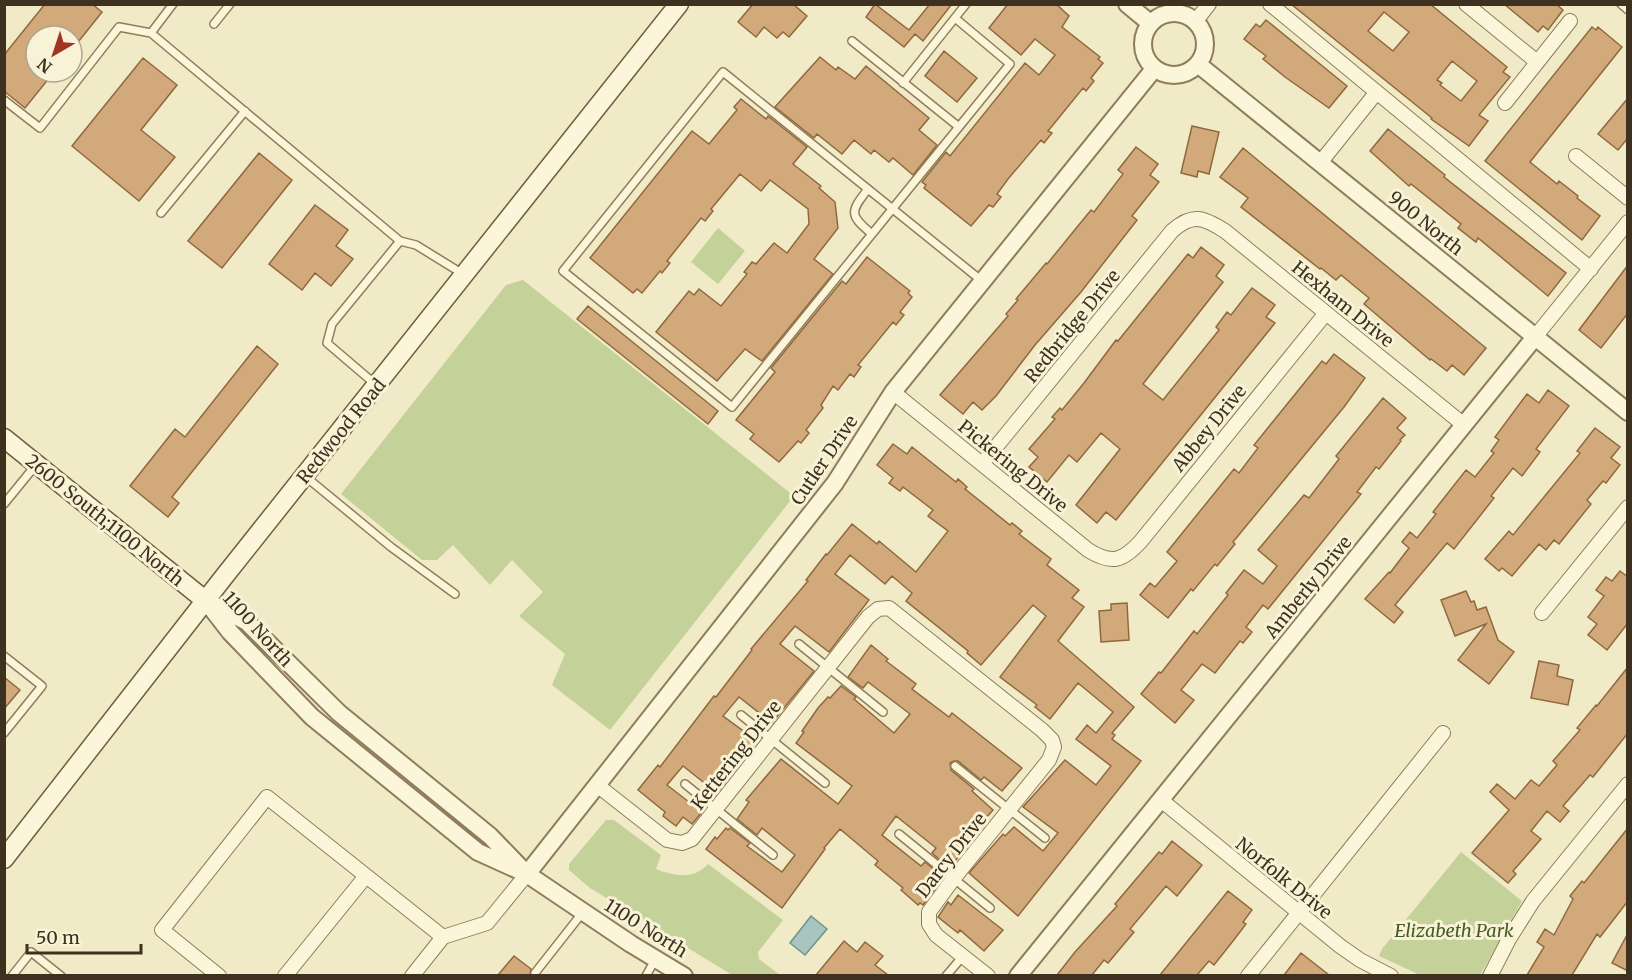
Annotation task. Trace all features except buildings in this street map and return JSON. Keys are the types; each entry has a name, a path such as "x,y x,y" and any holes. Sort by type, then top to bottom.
{"main road":[{"name":"Redwood Road","path":"4,859 679,4"},
{"name":"2600 South;1100 North","path":"4,438 206,601"}],"street":[{"path":"1127,4 1150,23"},
{"path":"1196,22 1209,4"},
{"path":"1270,4 1591,269"},
{"path":"1466,4 1537,62"},
{"path":"1172,13 1181,14 1196,22 1201,28 1205,44 1199,65 1176,76 1154,69 1148,62 1142,47 1145,30 1150,23 1164,14 1172,13"},
{"path":"1505,103 1570,21"},
{"name":"900 North","path":"1199,65 1628,412"},
{"name":"Cutler Drive","path":"527,874 835,483 893,392 1154,69"},
{"path":"1320,163 1376,93"},
{"path":"1576,156 1628,198"},
{"name":"Hexham Drive","path":"1195,218 1205,220 1225,231 1464,425"},
{"name":"Redbridge Drive","path":"982,464 1172,231 1186,220 1195,218"},
{"name":"Amberly Drive","path":"1018,975 1628,222"},
{"name":"Abbey Drive","path":"1115,560 1125,556 1141,541 1326,313"},
{"name":"Pickering Drive","path":"893,392 1088,550 1105,559 1115,560"},
{"path":"1542,613 1628,507"},
{"name":"1100 North","path":"206,601 230,632 327,731 478,852 527,874 684,975"},
{"name":"Kettering Drive","path":"597,785 672,842 682,843 692,839 868,618 878,609 883,608 889,608 899,615 1042,730 1052,740 1054,747"},
{"path":"1248,975 1443,733"},
{"name":"Darcy Drive","path":"988,975 936,935 929,924 929,912 932,905 1049,759 1054,747"},
{"path":"1490,975 1533,901 1628,784"},
{"path":"219,975 162,930 267,797 443,937"},
{"name":"Norfolk Drive","path":"1161,800 1298,913 1347,950 1391,975"},
{"path":"412,975 443,937 487,923 527,874"},
{"path":"285,975 366,876"}],"lane":[{"path":"151,33 173,4"},
{"path":"214,24 230,4"},
{"path":"903,83 966,4"},
{"path":"1621,4 1628,10"},
{"path":"955,18 1010,64 893,209 732,407 564,271 723,72 893,209 982,281"},
{"path":"4,100 40,128 119,27 151,33 400,241 416,245 465,275"},
{"path":"852,41 959,127"},
{"path":"161,213 245,111"},
{"path":"868,189 856,204 854,212 857,222 872,234"},
{"path":"377,386 327,343 332,324 400,241"},
{"path":"6,500 37,464"},
{"path":"305,476 392,547 455,594"},
{"path":"799,644 883,712"},
{"path":"4,656 42,686 4,733"},
{"path":"741,715 825,783"},
{"path":"955,766 1045,838"},
{"path":"685,784 773,855"},
{"path":"899,834 990,908"},
{"path":"535,973 583,912"},
{"path":"12,975 31,952 62,975"},
{"path":"946,975 963,956"},
{"path":"646,975 656,958"}],"green space":[{"path":"718,228 745,251 718,284 691,262"},
{"path":"523,280 794,496 610,730 552,685 565,654 519,616 543,592 512,560 490,585 453,545 437,560 422,560 341,494 506,285"},
{"path":"606,820 614,820 661,855 656,869 684,875 696,873 708,864 783,920 758,952 759,959 780,975 732,975 590,888 569,870 569,864"},
{"name":"Elizabeth Park","path":"1461,852 1522,901 1480,975 1420,975 1379,956 1382,949"}],"water":[{"path":"811,916 827,929 805,955 790,943"}]}
